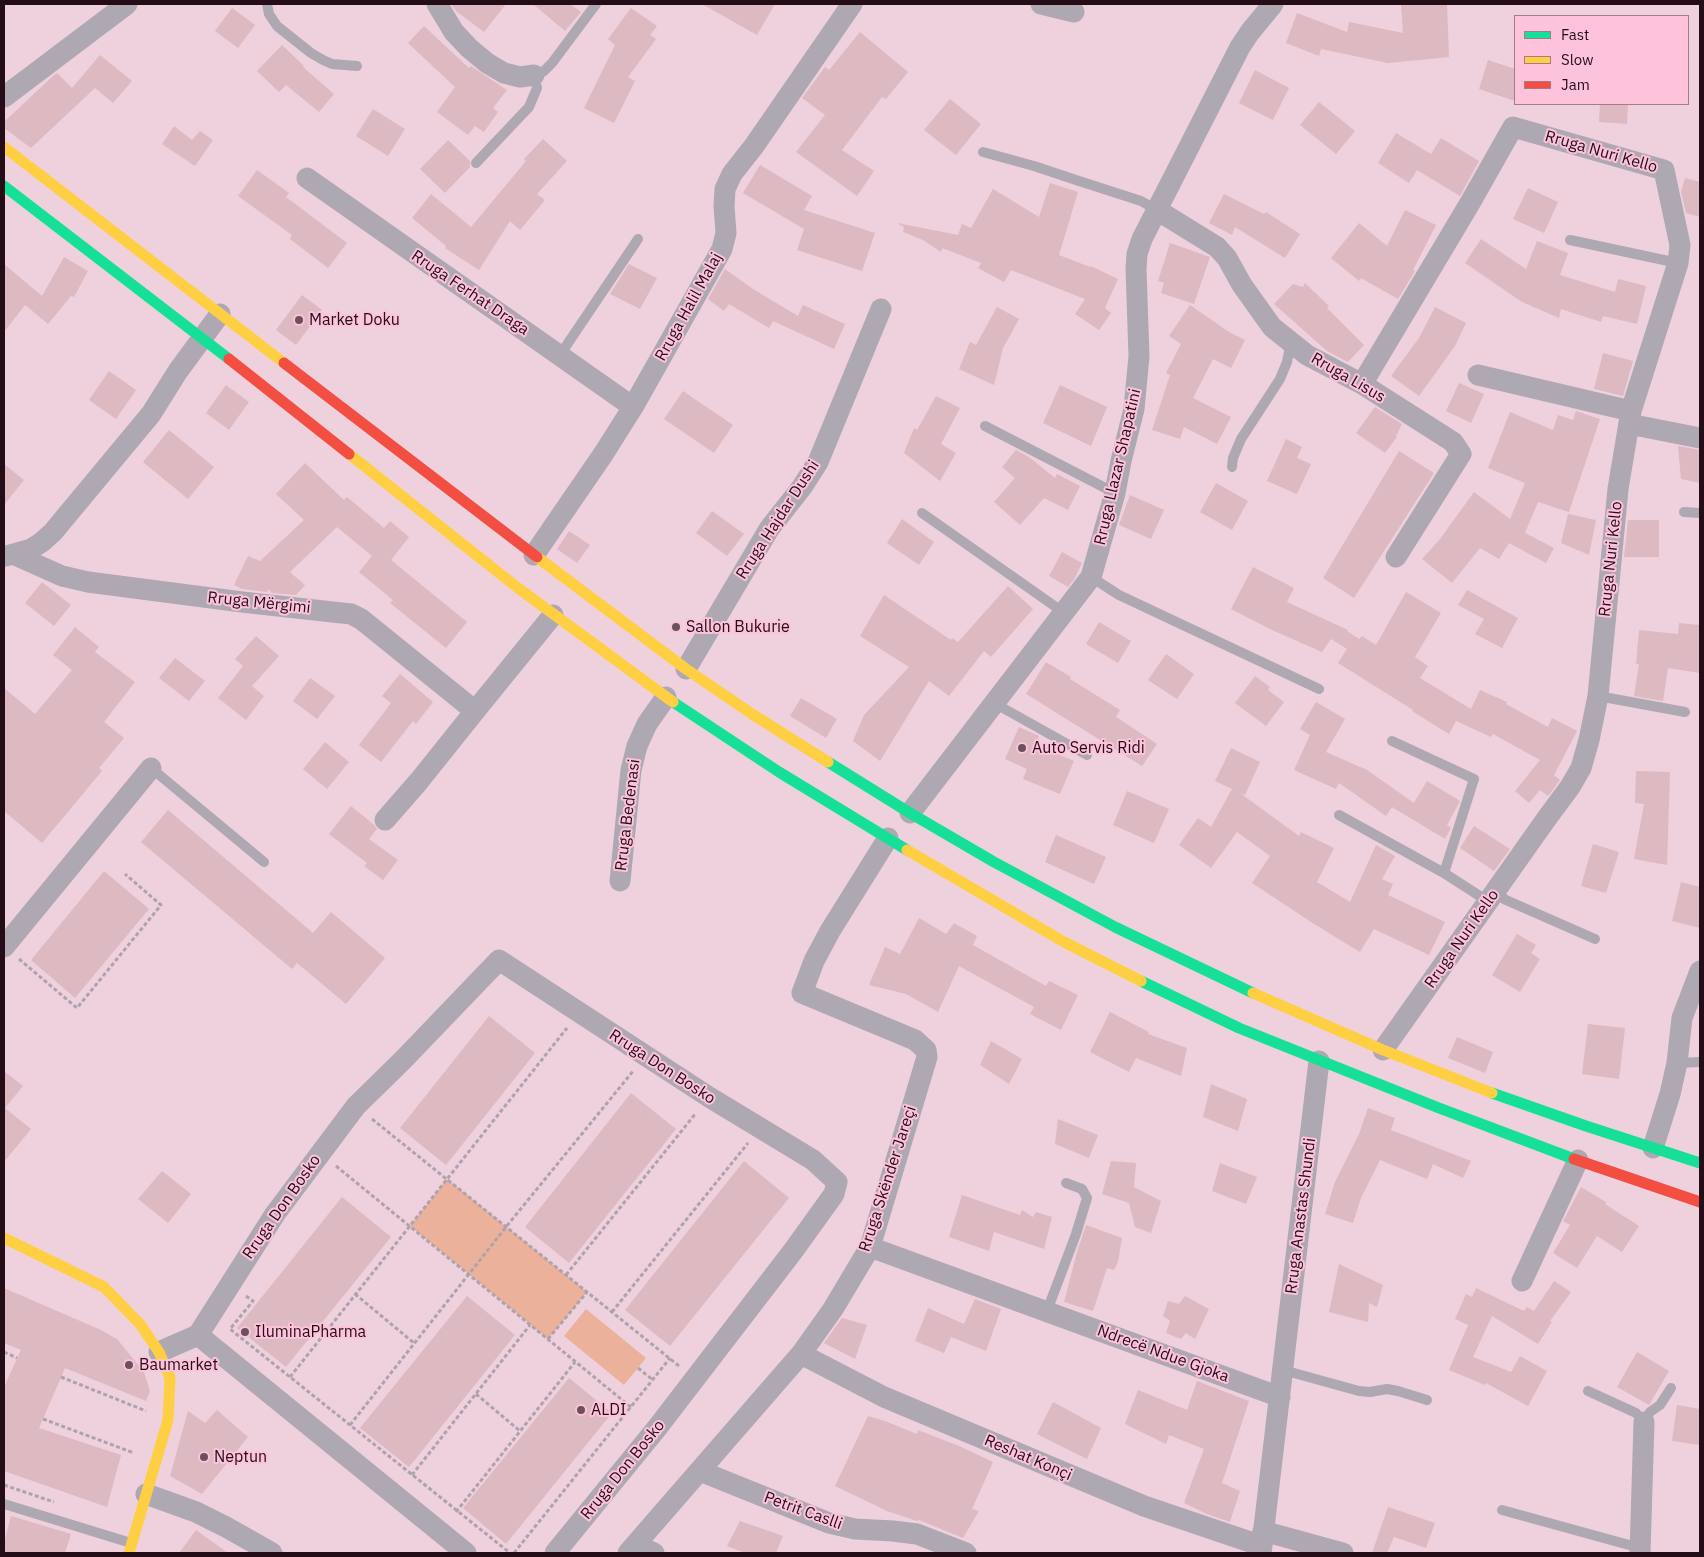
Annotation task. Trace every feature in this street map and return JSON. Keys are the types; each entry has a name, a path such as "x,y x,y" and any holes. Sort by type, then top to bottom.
{"street":[{"path":"4,97 127,4"},
{"path":"437,4 454,32 487,63 504,73 520,77 534,75"},
{"name":"Rruga Halil Malaj","path":"534,555 633,407 722,249 726,233 725,189 732,174 754,146 852,4"},
{"path":"1041,4 1074,12"},
{"name":"Rruga Llazar Shapatini","path":"910,813 1090,577 1115,493 1120,461 1134,409 1139,356 1137,254 1142,239 1240,47 1273,4"},
{"name":"Rruga Nuri Kello","path":"1362,384 1513,127 1664,170 1680,244 1678,263 1630,417 1618,489 1598,696 1589,740 1570,788 1383,1050"},
{"path":"4,147 607,612 686,669 815,755 910,813 994,862 1115,927 1227,982 1383,1050 1473,1086 1586,1126 1700,1163"},
{"name":"Rruga Ferhat Draga","path":"307,178 633,407"},
{"path":"4,186 202,338 553,615 666,697 779,772 972,890 1064,942 1213,1016 1320,1061 1578,1160 1700,1202"},
{"name":"Rruga Lisus","path":"1158,210 1217,247 1227,258 1242,286 1272,327 1307,355 1362,384 1453,442 1461,454 1396,558"},
{"name":"Rruga Hajdar Dushi","path":"686,669 768,529 802,487 818,462 881,309"},
{"path":"9,556 31,549 53,532 151,414 178,371 220,314"},
{"path":"1478,374 1700,438"},
{"name":"Rruga Mërgimi","path":"9,556 62,576 88,582 351,614 361,619 476,711"},
{"path":"385,820 419,781 553,615"},
{"name":"Rruga Bedenasi","path":"620,881 631,770 647,724 666,697"},
{"path":"4,946 150,768"},
{"name":"Rruga Skënder Jareçi","path":"640,1550 700,1471 801,1354 833,1309 870,1247 927,1056 926,1050 915,1040 802,992 814,960 830,931 888,838"},
{"name":"Rruga Don Bosko","path":"198,1335 275,1214 356,1106 499,960 709,1097 813,1160 837,1182 834,1194 794,1252 696,1378 555,1553"},
{"path":"1653,1148 1670,1094 1677,1063 1682,1018 1700,971"},
{"name":"Rruga Anastas Shundi","path":"1262,1543 1320,1061"},
{"path":"1522,1281 1578,1160"},
{"path":"4,1238 104,1287 120,1301 140,1324 159,1352 170,1378 168,1420 130,1548"},
{"name":"Ndrecë Ndue Gjoka","path":"870,1247 1280,1397"},
{"path":"159,1352 198,1335 466,1553"},
{"name":"Reshat Konçi","path":"801,1354 884,1397 1144,1506 1262,1543 1343,1553"},
{"path":"1640,1550 1644,1422"},
{"name":"Petrit Caslli","path":"700,1471 830,1523 854,1529 918,1534 966,1553"},
{"path":"146,1494 196,1512 272,1553"}],"lane":[{"path":"267,4 269,14 277,26 311,53 332,64 357,66"},
{"path":"476,163 529,107 537,88 534,75 544,71 552,63 596,4"},
{"path":"983,152 1141,201 1158,210"},
{"path":"560,354 638,239"},
{"path":"1570,240 1678,263"},
{"path":"1232,467 1233,458 1241,438 1283,371 1291,342"},
{"path":"985,426 1115,493"},
{"path":"1684,512 1700,512"},
{"path":"922,513 1063,612"},
{"path":"1090,577 1119,594 1319,689"},
{"path":"1598,696 1685,712"},
{"path":"994,703 1088,755"},
{"path":"1392,741 1474,779 1444,873"},
{"path":"150,768 264,862"},
{"path":"1339,815 1492,898 1506,900 1595,939"},
{"path":"1677,1063 1700,1062"},
{"path":"1047,1311 1086,1203 1085,1193 1082,1189 1066,1183"},
{"path":"1283,1370 1359,1391 1370,1392 1387,1389 1427,1400"},
{"path":"1588,1391 1636,1413 1644,1422 1650,1412 1660,1405 1671,1388"},
{"path":"4,1504 130,1548"},
{"path":"1502,1510 1640,1550"}],"path":[{"path":"4,946 77,1008 161,905 125,874"},
{"path":"274,1396 579,1013"},
{"path":"350,1425 506,1227 646,1056"},
{"path":"566,1274 709,1097"},
{"path":"356,1106 696,1378"},
{"path":"612,1312 760,1128"},
{"path":"320,1152 632,1408"},
{"path":"548,1340 587,1292"},
{"path":"355,1294 414,1343"},
{"path":"412,1475 530,1325"},
{"path":"230,1329 512,1553 632,1408 670,1358"},
{"path":"4,1352 17,1358"},
{"path":"440,1532 575,1362"},
{"path":"638,1368 653,1380"},
{"path":"61,1377 168,1420"},
{"path":"476,1394 520,1431"},
{"path":"43,1419 155,1462"},
{"path":"130,1461 132,1453"},
{"path":"4,1485 59,1503"}],"shaded area":[{"path":"447,1179 587,1292 548,1339 410,1226"},
{"path":"586,1309 646,1358 624,1385 564,1336"}],"building":[{"path":"451,4 506,4 484,32 456,11"},
{"path":"533,4 570,4 581,12 565,31"},
{"path":"702,4 775,4 757,35"},
{"path":"1401,4 1447,4 1449,57 1388,63 1321,49 1319,56 1286,43 1297,13 1347,32 1349,22 1403,33"},
{"path":"232,8 255,25 238,48 215,31"},
{"path":"631,8 657,26 650,35 656,39 628,77 635,81 614,123 584,108 615,45 608,39"},
{"path":"424,26 469,68 471,66 507,90 493,108 498,112 484,132 475,126 468,135 437,112 455,87 408,43"},
{"path":"860,32 908,72 886,99 882,97 842,150 874,171 857,196 796,152 825,115 802,98 825,67 829,70"},
{"path":"282,45 303,67 334,94 319,112 286,85 279,92 257,71"},
{"path":"100,55 132,81 113,103 95,88 31,148 4,128 4,122 53,76 57,73 72,88"},
{"path":"1488,60 1514,69 1514,101 1479,89"},
{"path":"1255,70 1289,88 1273,120 1239,103"},
{"path":"950,99 981,124 956,155 924,130"},
{"path":"1319,102 1355,131 1336,154 1300,125"},
{"path":"1600,105 1628,105 1627,124 1599,122"},
{"path":"373,109 405,129 388,156 356,136"},
{"path":"174,126 192,140 200,131 213,140 195,166 162,144"},
{"path":"1396,133 1431,154 1441,138 1479,161 1460,196 1417,170 1409,183 1378,163"},
{"path":"543,139 567,161 537,194 545,200 520,230 510,221 479,270 445,248 446,246 412,218 431,194 471,227 526,161 524,159"},
{"path":"448,140 470,161 470,167 445,193 420,169"},
{"path":"760,165 812,196 804,210 875,233 862,271 797,250 804,229 743,193"},
{"path":"257,170 289,193 286,197 347,243 328,268 290,239 292,235 238,196"},
{"path":"1685,178 1700,182 1700,217 1686,213 1681,192"},
{"path":"1050,183 1078,192 1059,255 1091,266 1118,279 1105,308 1111,313 1099,330 1075,314 1085,299 1011,270 1004,282 978,268 981,263 942,248 941,252 923,240 903,232 904,227 897,223 958,235 962,224 971,228 993,189 1039,217"},
{"path":"1528,188 1558,202 1544,233 1513,219"},
{"path":"1224,194 1264,214 1266,212 1300,234 1285,258 1235,227 1232,235 1209,223"},
{"path":"1405,210 1436,225 1413,270 1415,271 1398,299 1361,278 1359,281 1331,258 1359,223 1387,246"},
{"path":"1481,239 1526,269 1537,241 1568,253 1560,275 1615,292 1618,279 1646,286 1637,324 1603,316 1601,322 1561,309 1559,318 1522,302 1465,263"},
{"path":"1170,243 1210,257 1194,304 1161,293 1164,283 1158,281"},
{"path":"64,257 88,271 74,297 71,296 48,324 25,305 4,332 4,264 42,296"},
{"path":"629,264 657,278 640,309 610,294"},
{"path":"725,269 753,289 798,316 803,305 845,324 834,349 773,321 769,328 729,304 724,311 708,299"},
{"path":"1305,283 1329,306 1327,308 1364,345 1348,362 1327,351 1274,304 1293,284 1303,287"},
{"name":"Market Doku","path":"302,295 322,310 296,345 276,330"},
{"path":"1190,305 1229,332 1245,340 1231,368 1213,359 1193,398 1231,417 1217,444 1184,427 1180,439 1152,430 1170,375 1166,373 1181,344 1169,336"},
{"path":"997,307 1019,319 1003,348 994,385 959,369 970,342 976,345"},
{"path":"1435,307 1466,323 1455,346 1419,396 1391,376 1419,338"},
{"path":"1603,353 1633,361 1623,396 1594,389"},
{"path":"109,371 136,390 116,419 89,400"},
{"path":"1459,383 1484,394 1471,423 1446,411"},
{"path":"226,385 249,402 229,430 206,413"},
{"path":"1060,385 1107,407 1091,446 1043,423"},
{"path":"683,391 733,425 714,453 664,419"},
{"path":"936,396 960,408 941,444 956,453 940,481 904,453 914,428 917,430"},
{"path":"1375,407 1402,424 1397,437 1385,453 1356,433"},
{"path":"1576,411 1600,419 1569,512 1538,502 1525,533 1554,548 1546,563 1509,543 1499,559 1480,548 1452,583 1422,559 1440,539 1474,492 1510,519 1525,483 1488,468 1510,412 1553,430 1558,415 1573,420"},
{"path":"169,430 214,467 188,499 143,462"},
{"path":"1286,439 1302,447 1297,458 1311,464 1297,494 1267,481"},
{"path":"1678,446 1700,450 1700,483 1681,479"},
{"path":"1016,450 1029,457 1055,478 1057,474 1080,486 1068,510 1044,498 1020,525 994,502 1015,478 1002,467"},
{"path":"1399,451 1434,473 1354,598 1323,578"},
{"path":"305,463 344,500 347,497 384,528 390,521 409,537 391,560 467,622 446,648 390,603 393,600 359,572 372,556 337,527 290,572 305,585 296,595 272,593 268,589 267,592 242,589 234,585 248,556 260,561 304,520 276,494"},
{"path":"4,464 24,480 4,505"},
{"path":"1216,483 1248,501 1232,530 1200,512"},
{"path":"1130,495 1164,510 1151,539 1119,525"},
{"path":"712,511 744,534 727,556 696,533"},
{"path":"1568,514 1596,520 1589,555 1561,543"},
{"path":"902,519 934,542 919,565 887,543"},
{"path":"1628,520 1659,520 1659,557 1624,557"},
{"path":"569,531 590,545 577,563 557,549"},
{"path":"1062,552 1082,563 1075,578 1068,587 1049,576"},
{"path":"1253,567 1294,588 1287,602 1348,630 1359,639 1362,636 1376,645 1406,592 1441,613 1415,657 1428,666 1420,678 1471,709 1480,690 1507,702 1506,704 1548,727 1552,718 1577,731 1554,775 1560,780 1548,796 1540,790 1529,803 1515,791 1540,760 1493,734 1491,737 1456,721 1449,734 1338,663 1347,649 1331,639 1322,652 1231,609"},
{"path":"42,582 71,605 54,626 25,603"},
{"path":"1008,586 1033,609 991,657 984,651 949,696 929,681 880,761 853,741 864,715 909,667 860,636 884,595 951,640 952,638 958,642"},
{"path":"1467,590 1518,618 1502,648 1475,634 1484,619 1458,605"},
{"path":"1099,622 1131,641 1118,663 1086,644"},
{"path":"1679,623 1700,625 1700,673 1668,668 1663,701 1634,696 1639,664 1636,664 1639,630 1678,634"},
{"path":"75,627 99,647 95,652 135,682 104,722 124,738 99,768 102,771 42,843 4,811 4,688 35,714 72,670 53,655"},
{"path":"256,636 279,656 252,686 264,696 246,720 218,698 243,666 235,659"},
{"path":"1166,654 1194,674 1177,699 1148,680"},
{"path":"175,658 205,681 189,701 159,678"},
{"path":"1046,662 1120,710 1116,717 1157,744 1142,766 1026,694"},
{"path":"400,674 433,702 416,724 413,721 381,762 359,745 391,703 382,696"},
{"path":"1255,676 1270,687 1268,690 1284,702 1266,726 1235,703"},
{"path":"310,678 335,696 317,719 293,701"},
{"path":"801,698 837,719 826,738 790,716"},
{"path":"1316,702 1345,719 1326,752 1367,770 1414,803 1427,781 1460,801 1447,825 1451,828 1445,839 1392,807 1386,816 1339,783 1336,789 1294,770 1310,735 1300,729"},
{"path":"1019,727 1039,736 1036,745 1074,761 1060,794 1023,779 1027,769 1005,759"},
{"path":"325,742 349,762 327,789 303,769"},
{"path":"1231,748 1260,762 1245,795 1240,793 1299,836 1301,832 1334,848 1317,882 1350,902 1376,845 1395,856 1382,879 1393,884 1388,895 1445,922 1429,955 1374,929 1360,952 1311,922 1252,883 1270,856 1237,832 1211,868 1179,845 1198,818 1211,827 1232,789 1215,781"},
{"path":"1636,771 1670,772 1667,865 1634,859 1644,804 1635,803"},
{"path":"1127,791 1169,809 1154,843 1113,825"},
{"path":"351,806 377,829 369,839 398,860 383,880 364,866 367,863 329,834"},
{"path":"168,810 313,933 331,912 385,958 346,1004 297,963 292,969 141,842"},
{"path":"1474,826 1510,849 1494,871 1460,848"},
{"path":"1056,835 1106,857 1094,884 1045,862"},
{"path":"1593,844 1619,852 1606,893 1581,886"},
{"path":"104,871 149,909 75,998 31,960"},
{"path":"1681,882 1700,887 1700,928 1672,921"},
{"path":"919,918 946,934 954,923 977,936 973,945 1046,986 1049,981 1078,995 1061,1030 1030,1014 1034,1007 959,966 938,1012 906,994 869,985 885,947 900,954"},
{"path":"1517,934 1536,945 1531,953 1540,959 1520,992 1492,975"},
{"path":"1110,1012 1149,1032 1148,1034 1187,1048 1181,1076 1136,1058 1129,1072 1090,1052"},
{"path":"489,1016 535,1053 446,1165 400,1128"},
{"path":"1588,1024 1625,1028 1619,1079 1582,1074"},
{"path":"1457,1037 1493,1052 1485,1073 1448,1058"},
{"path":"991,1041 1022,1059 1009,1084 980,1065"},
{"path":"4,1071 23,1086 5,1108 31,1129 4,1162"},
{"path":"1211,1084 1247,1099 1238,1131 1203,1117"},
{"path":"631,1093 676,1129 569,1263 525,1227"},
{"path":"1368,1108 1395,1118 1391,1130 1471,1161 1463,1178 1433,1164 1427,1179 1380,1160 1361,1198 1353,1223 1325,1214 1335,1182 1359,1134"},
{"path":"1058,1119 1098,1135 1089,1158 1055,1144"},
{"path":"744,1161 789,1198 670,1346 625,1310"},
{"path":"1111,1161 1136,1163 1134,1187 1161,1201 1151,1233 1135,1227 1129,1203 1102,1194"},
{"path":"1220,1163 1257,1177 1246,1204 1212,1191"},
{"path":"162,1171 191,1194 168,1223 138,1199"},
{"path":"1581,1187 1606,1202 1605,1204 1639,1226 1622,1252 1597,1236 1577,1268 1553,1253 1570,1225 1563,1221"},
{"path":"962,1195 1020,1215 1022,1210 1033,1217 1036,1212 1052,1217 1044,1249 994,1232 989,1251 949,1237"},
{"path":"342,1197 391,1237 286,1367 237,1328"},
{"path":"1086,1225 1122,1238 1118,1262 1114,1270 1107,1268 1093,1311 1064,1302"},
{"path":"1339,1264 1383,1285 1377,1307 1369,1303 1368,1322 1329,1312"},
{"path":"1554,1281 1571,1292 1550,1321 1552,1322 1538,1344 1492,1316 1473,1357 1511,1372 1520,1356 1547,1371 1528,1406 1486,1383 1485,1385 1449,1370 1468,1325 1455,1319 1466,1294 1472,1297 1476,1288 1524,1311 1527,1307 1534,1311"},
{"path":"4,1288 101,1330 117,1339 144,1372 150,1391 146,1401 65,1368 39,1428 121,1455 107,1507 4,1471 4,1387 21,1350 4,1343"},
{"path":"467,1296 515,1335 409,1467 360,1428"},
{"path":"1185,1296 1209,1309 1195,1339 1186,1333 1181,1339 1166,1333 1170,1321 1163,1316 1168,1301 1179,1304"},
{"path":"975,1299 1001,1309 986,1351 951,1337 944,1353 915,1341 928,1308 964,1324"},
{"path":"842,1318 867,1325 855,1359 824,1343"},
{"path":"1637,1352 1669,1371 1649,1405 1617,1387"},
{"path":"569,1378 612,1413 506,1544 463,1508"},
{"path":"1197,1381 1249,1401 1222,1483 1240,1491 1230,1522 1184,1503 1204,1449 1169,1435 1166,1444 1125,1424 1138,1390 1187,1410"},
{"path":"1053,1402 1101,1428 1087,1459 1037,1434"},
{"path":"1677,1405 1700,1409 1700,1445 1672,1441"},
{"name":"Neptun","path":"217,1410 248,1437 202,1494 170,1476 188,1411 205,1423"},
{"path":"868,1416 917,1434 918,1430 993,1462 972,1509 979,1511 963,1538 919,1520 917,1521 887,1511 835,1486"},
{"path":"1388,1507 1435,1523 1426,1548 1394,1537 1387,1553 1372,1553"},
{"path":"11,1516 71,1534 65,1553 4,1553 4,1543"},
{"path":"740,1521 783,1536 776,1553 745,1553 727,1546"},
{"path":"196,1530 228,1553 179,1553"}],"traffic: fast":[{"path":"4,186 229,359"},
{"path":"673,702 779,772 907,850"},
{"path":"828,762 994,862 1115,927 1253,993"},
{"path":"1141,981 1239,1028 1439,1108 1574,1159"},
{"path":"1492,1093 1700,1163"}],"traffic: slow":[{"path":"4,147 284,363"},
{"path":"349,454 518,588 673,702"},
{"path":"537,557 686,669 828,762"},
{"path":"907,850 1064,942 1141,981"},
{"path":"1253,993 1383,1050 1492,1093"},
{"path":"4,1238 104,1287 140,1324 159,1352 170,1378 168,1420 129,1553"}],"traffic: jam":[{"path":"229,359 349,454"},
{"path":"284,363 537,557"},
{"path":"1574,1159 1700,1202"}],"place":[{"name":"Market Doku","path":"299,320"},
{"name":"Sallon Bukurie","path":"676,627"},
{"name":"Auto Servis Ridi","path":"1022,748"},
{"name":"IluminaPharma","path":"245,1332"},
{"name":"Baumarket","path":"129,1365"},
{"name":"ALDI","path":"581,1410"},
{"name":"Neptun","path":"204,1457"}]}
